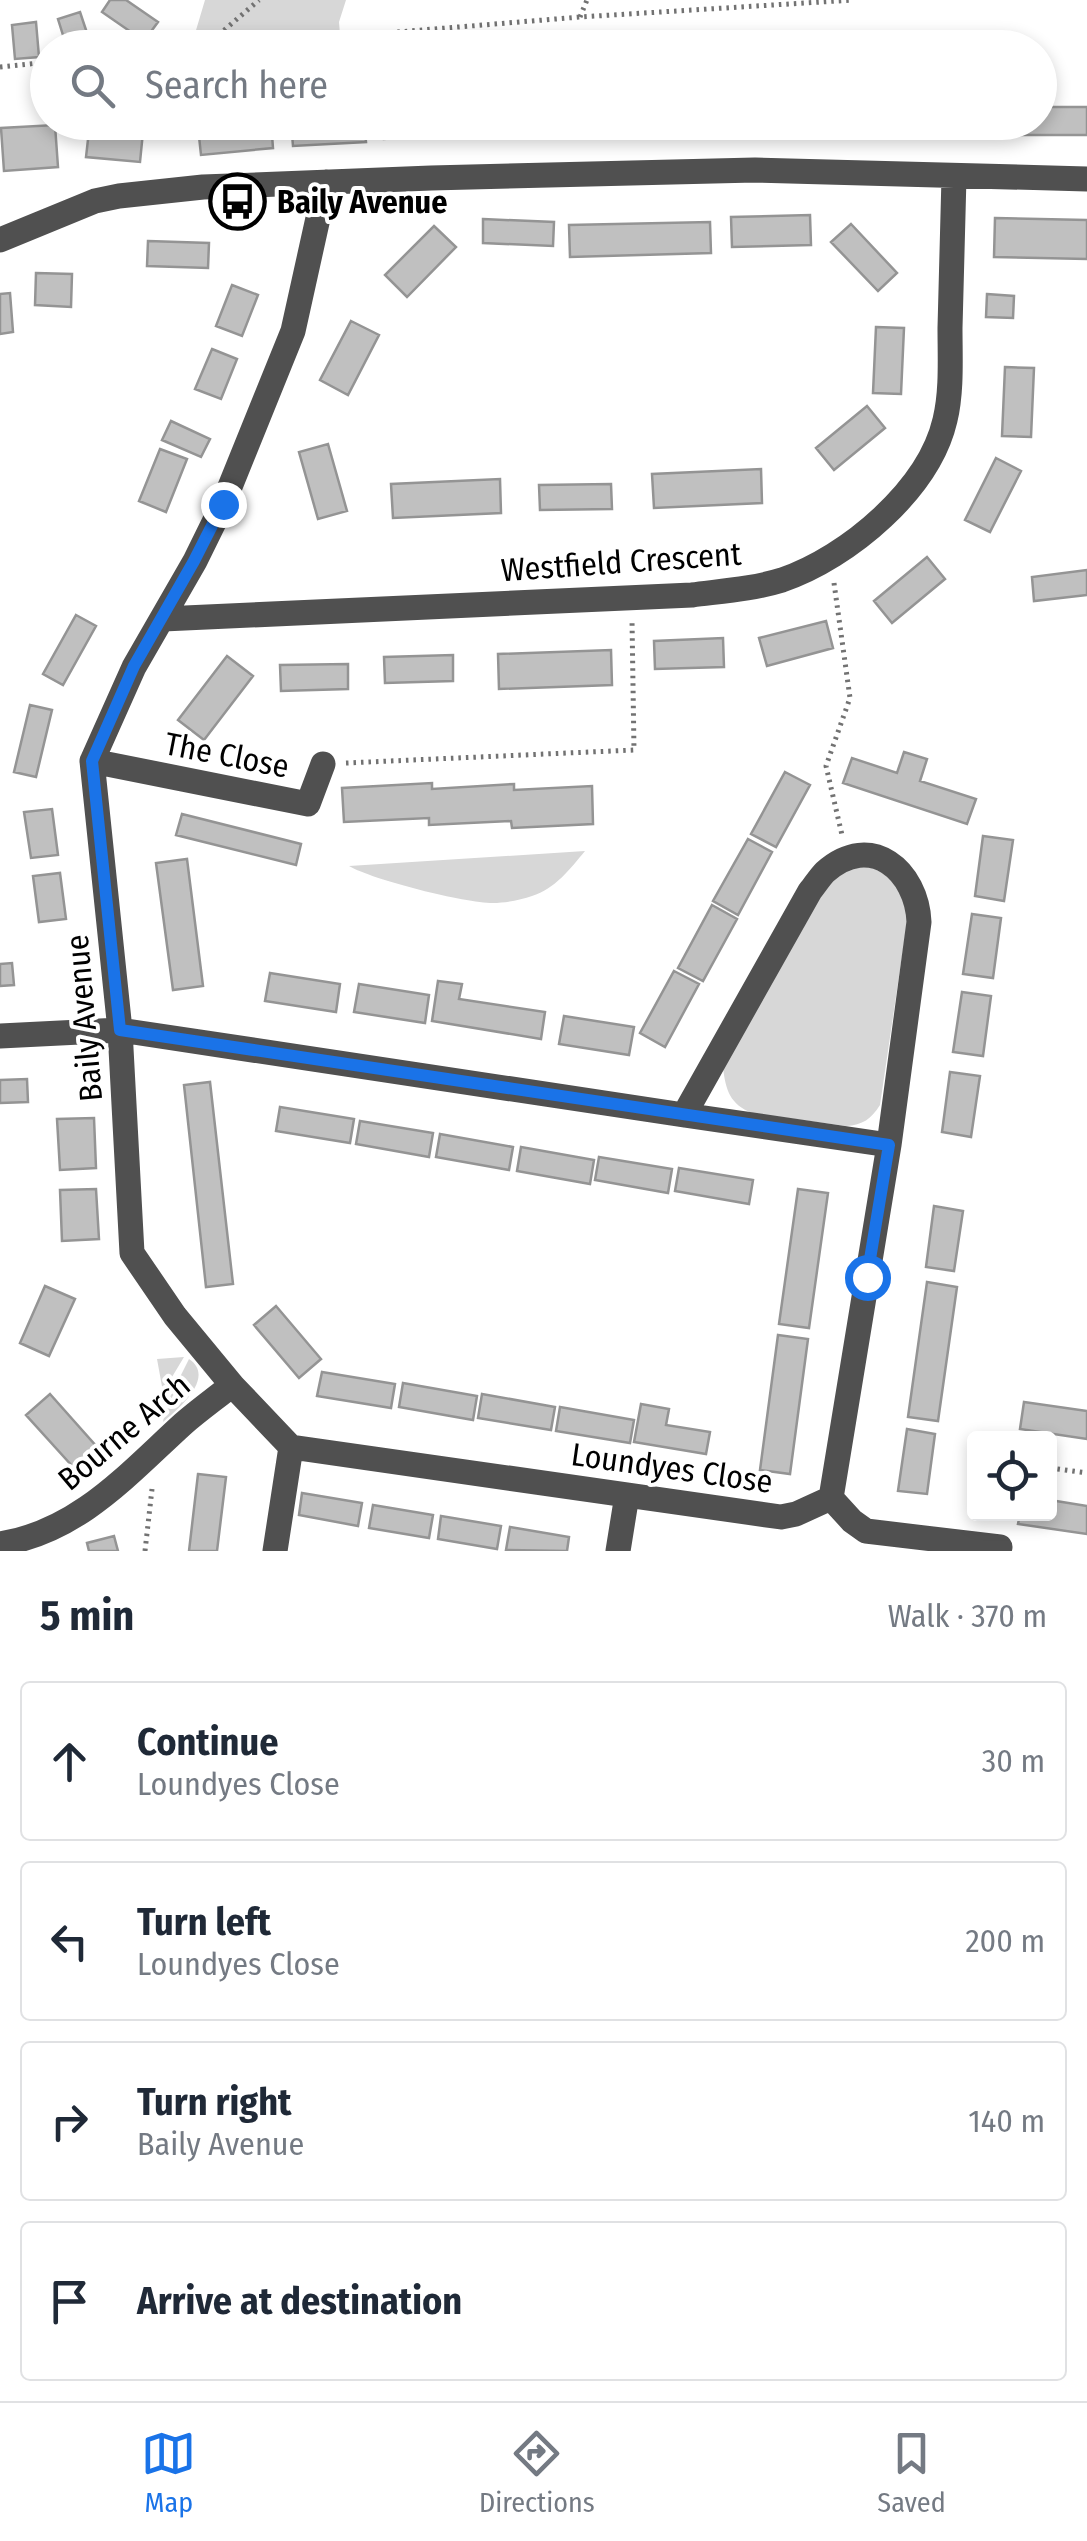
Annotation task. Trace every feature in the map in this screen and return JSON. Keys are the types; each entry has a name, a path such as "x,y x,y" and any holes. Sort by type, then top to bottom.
{"street":[{"path":"0,240 94,201 203,187 755,170 1087,178"},
{"name":"Westfield Crescent","path":"162,619 692,595 785,579 830,555 864,533 895,505 929,463 939,442 946,417 949,376 954,176"},
{"name":"Baily Avenue","path":"232,1385 175,1316 132,1253 120,1030 92,761 134,666 223,504 293,331 326,182"},
{"name":"The Close","path":"92,761 308,804 322,764"},
{"path":"684,1115 824,872 848,859 869,855 893,864 907,880 920,922 889,1145 831,1498 866,1531 1000,1547"},
{"path":"0,1036 120,1030 889,1145"},
{"path":"232,1385 290,1447 275,1551"},
{"name":"Bourne Arch","path":"0,1544 64,1524 97,1502 187,1420 232,1385"},
{"name":"Loundyes Close","path":"290,1447 782,1517 831,1498"},
{"path":"618,1551 627,1495"}],"path":[{"path":"224,30 259,0"},
{"path":"580,17 587,0"},
{"path":"417,30 853,0"},
{"path":"0,67 30,64"},
{"path":"830,555 850,698 826,766 848,859"},
{"path":"322,764 634,750 632,597"},
{"path":"144,1551 156,1448"},
{"path":"1057,1469 1087,1473"}],"shaded area":[{"path":"205,0 346,0 340,30 196,30"},
{"path":"585,851 548,889 498,903 419,890 349,866"},
{"path":"864,866 882,873 896,886 907,922 880,1105 866,1120 846,1126 752,1113 730,1096 723,1068 821,891 841,872"},
{"path":"184,1357 163,1392 157,1359"},
{"path":"189,1359 199,1375 197,1383 163,1422 166,1405"}],"building":[{"path":"110,0 126,0 158,22 152,30 128,30 102,12"},
{"path":"80,12 86,30 61,30 58,19"},
{"path":"36,22 37,30 30,30 30,58 15,59 12,25"},
{"path":"1057,107 1087,107 1087,135 1057,135"},
{"path":"30,126 30,140 56,140 58,167 4,171 1,128"},
{"path":"88,140 142,140 140,162 86,157"},
{"path":"199,140 272,140 273,148 201,155"},
{"path":"292,140 366,142 293,146"},
{"path":"810,215 811,245 732,247 731,217"},
{"path":"995,218 1087,220 1087,259 994,257"},
{"path":"483,219 554,222 553,246 483,243"},
{"path":"710,222 711,253 570,257 569,225"},
{"path":"851,224 897,273 878,291 831,242"},
{"path":"434,226 456,247 407,297 385,275"},
{"path":"148,241 209,243 208,268 147,266"},
{"path":"36,273 72,274 71,307 35,305"},
{"path":"232,285 258,295 242,336 216,326"},
{"path":"10,293 13,332 0,334 0,294"},
{"path":"987,294 1014,296 1013,318 986,317"},
{"path":"351,321 379,335 348,395 320,380"},
{"path":"876,327 904,328 901,394 873,393"},
{"path":"212,349 237,359 221,399 195,389"},
{"path":"1005,367 1034,368 1031,437 1002,436"},
{"path":"867,406 885,428 834,470 816,448"},
{"path":"171,421 210,439 201,457 162,440"},
{"path":"328,444 347,511 318,519 299,452"},
{"path":"160,449 187,459 166,512 139,501"},
{"path":"996,458 1021,471 990,532 965,520"},
{"path":"761,469 762,503 654,508 652,474"},
{"path":"500,479 501,513 393,518 391,484"},
{"path":"611,484 612,509 540,510 539,485"},
{"path":"927,557 945,579 892,623 874,601"},
{"path":"1087,570 1087,595 1034,601 1032,577"},
{"path":"76,615 96,626 63,685 43,674"},
{"path":"826,621 833,648 767,666 759,638"},
{"path":"723,638 724,667 655,669 654,641"},
{"path":"611,650 612,685 499,689 498,654"},
{"path":"453,655 453,681 385,683 384,657"},
{"path":"227,656 253,676 204,740 178,720"},
{"path":"348,664 348,689 281,691 280,665"},
{"path":"30,705 52,710 36,777 14,772"},
{"path":"904,752 927,759 920,781 976,799 967,824 843,783 852,758 897,773"},
{"path":"785,772 810,785 776,847 751,834"},
{"path":"432,783 432,789 514,784 514,790 592,786 593,824 512,828 511,821 429,825 429,818 344,822 342,788"},
{"path":"52,809 58,855 31,858 24,812"},
{"path":"182,814 301,844 296,865 176,835"},
{"path":"983,836 1013,840 1004,901 975,896"},
{"path":"748,839 772,852 738,915 713,901"},
{"path":"187,859 203,986 173,990 156,863"},
{"path":"60,873 66,919 39,922 33,876"},
{"path":"712,905 737,919 703,981 678,968"},
{"path":"972,914 1001,918 993,978 963,974"},
{"path":"12,963 14,985 0,986 0,964"},
{"path":"674,971 699,984 665,1047 640,1033"},
{"path":"270,973 340,984 336,1012 265,1001"},
{"path":"438,981 462,984 459,999 545,1012 541,1039 432,1021"},
{"path":"359,984 429,995 425,1023 354,1012"},
{"path":"962,992 991,996 983,1056 953,1052"},
{"path":"564,1016 634,1027 629,1055 559,1044"},
{"path":"950,1072 980,1076 971,1137 942,1132"},
{"path":"27,1079 28,1102 0,1103 0,1080"},
{"path":"210,1082 233,1284 206,1287 184,1085"},
{"path":"280,1107 354,1119 350,1143 276,1131"},
{"path":"94,1118 96,1168 60,1170 57,1119"},
{"path":"360,1121 433,1133 429,1157 356,1144"},
{"path":"440,1134 513,1147 509,1170 436,1157"},
{"path":"521,1147 594,1160 590,1184 517,1171"},
{"path":"599,1157 672,1169 668,1193 595,1180"},
{"path":"679,1168 753,1180 749,1204 675,1191"},
{"path":"96,1189 99,1239 62,1241 60,1190"},
{"path":"798,1189 828,1193 809,1328 779,1324"},
{"path":"934,1206 963,1211 954,1271 926,1267"},
{"path":"927,1282 957,1287 938,1421 908,1417"},
{"path":"45,1286 75,1299 49,1356 20,1343"},
{"path":"276,1306 321,1359 299,1378 254,1325"},
{"path":"778,1335 808,1339 790,1474 760,1470"},
{"path":"322,1372 395,1384 391,1408 317,1396"},
{"path":"403,1383 477,1396 473,1420 399,1407"},
{"path":"50,1394 97,1447 74,1468 26,1415"},
{"path":"482,1394 555,1407 551,1430 478,1418"},
{"path":"1024,1402 1087,1411 1087,1439 1057,1435 1057,1431 1020,1429"},
{"path":"641,1404 669,1409 666,1425 710,1432 706,1454 634,1442"},
{"path":"560,1407 634,1420 630,1443 556,1431"},
{"path":"907,1429 935,1434 927,1494 898,1491"},
{"path":"198,1474 226,1477 217,1551 189,1551"},
{"path":"302,1493 362,1503 358,1526 299,1515"},
{"path":"1057,1501 1087,1506 1087,1534 1018,1524 1057,1521"},
{"path":"373,1505 433,1515 429,1538 369,1528"},
{"path":"441,1516 501,1526 497,1549 438,1539"},
{"path":"510,1527 569,1537 567,1551 506,1550"},
{"path":"114,1536 118,1551 89,1551 87,1543"}],"place":[{"name":"Baily Avenue","path":"238,202"}],"route":[{"path":"223,504 134,666 92,761 120,1030 889,1145 867,1277"}]}
